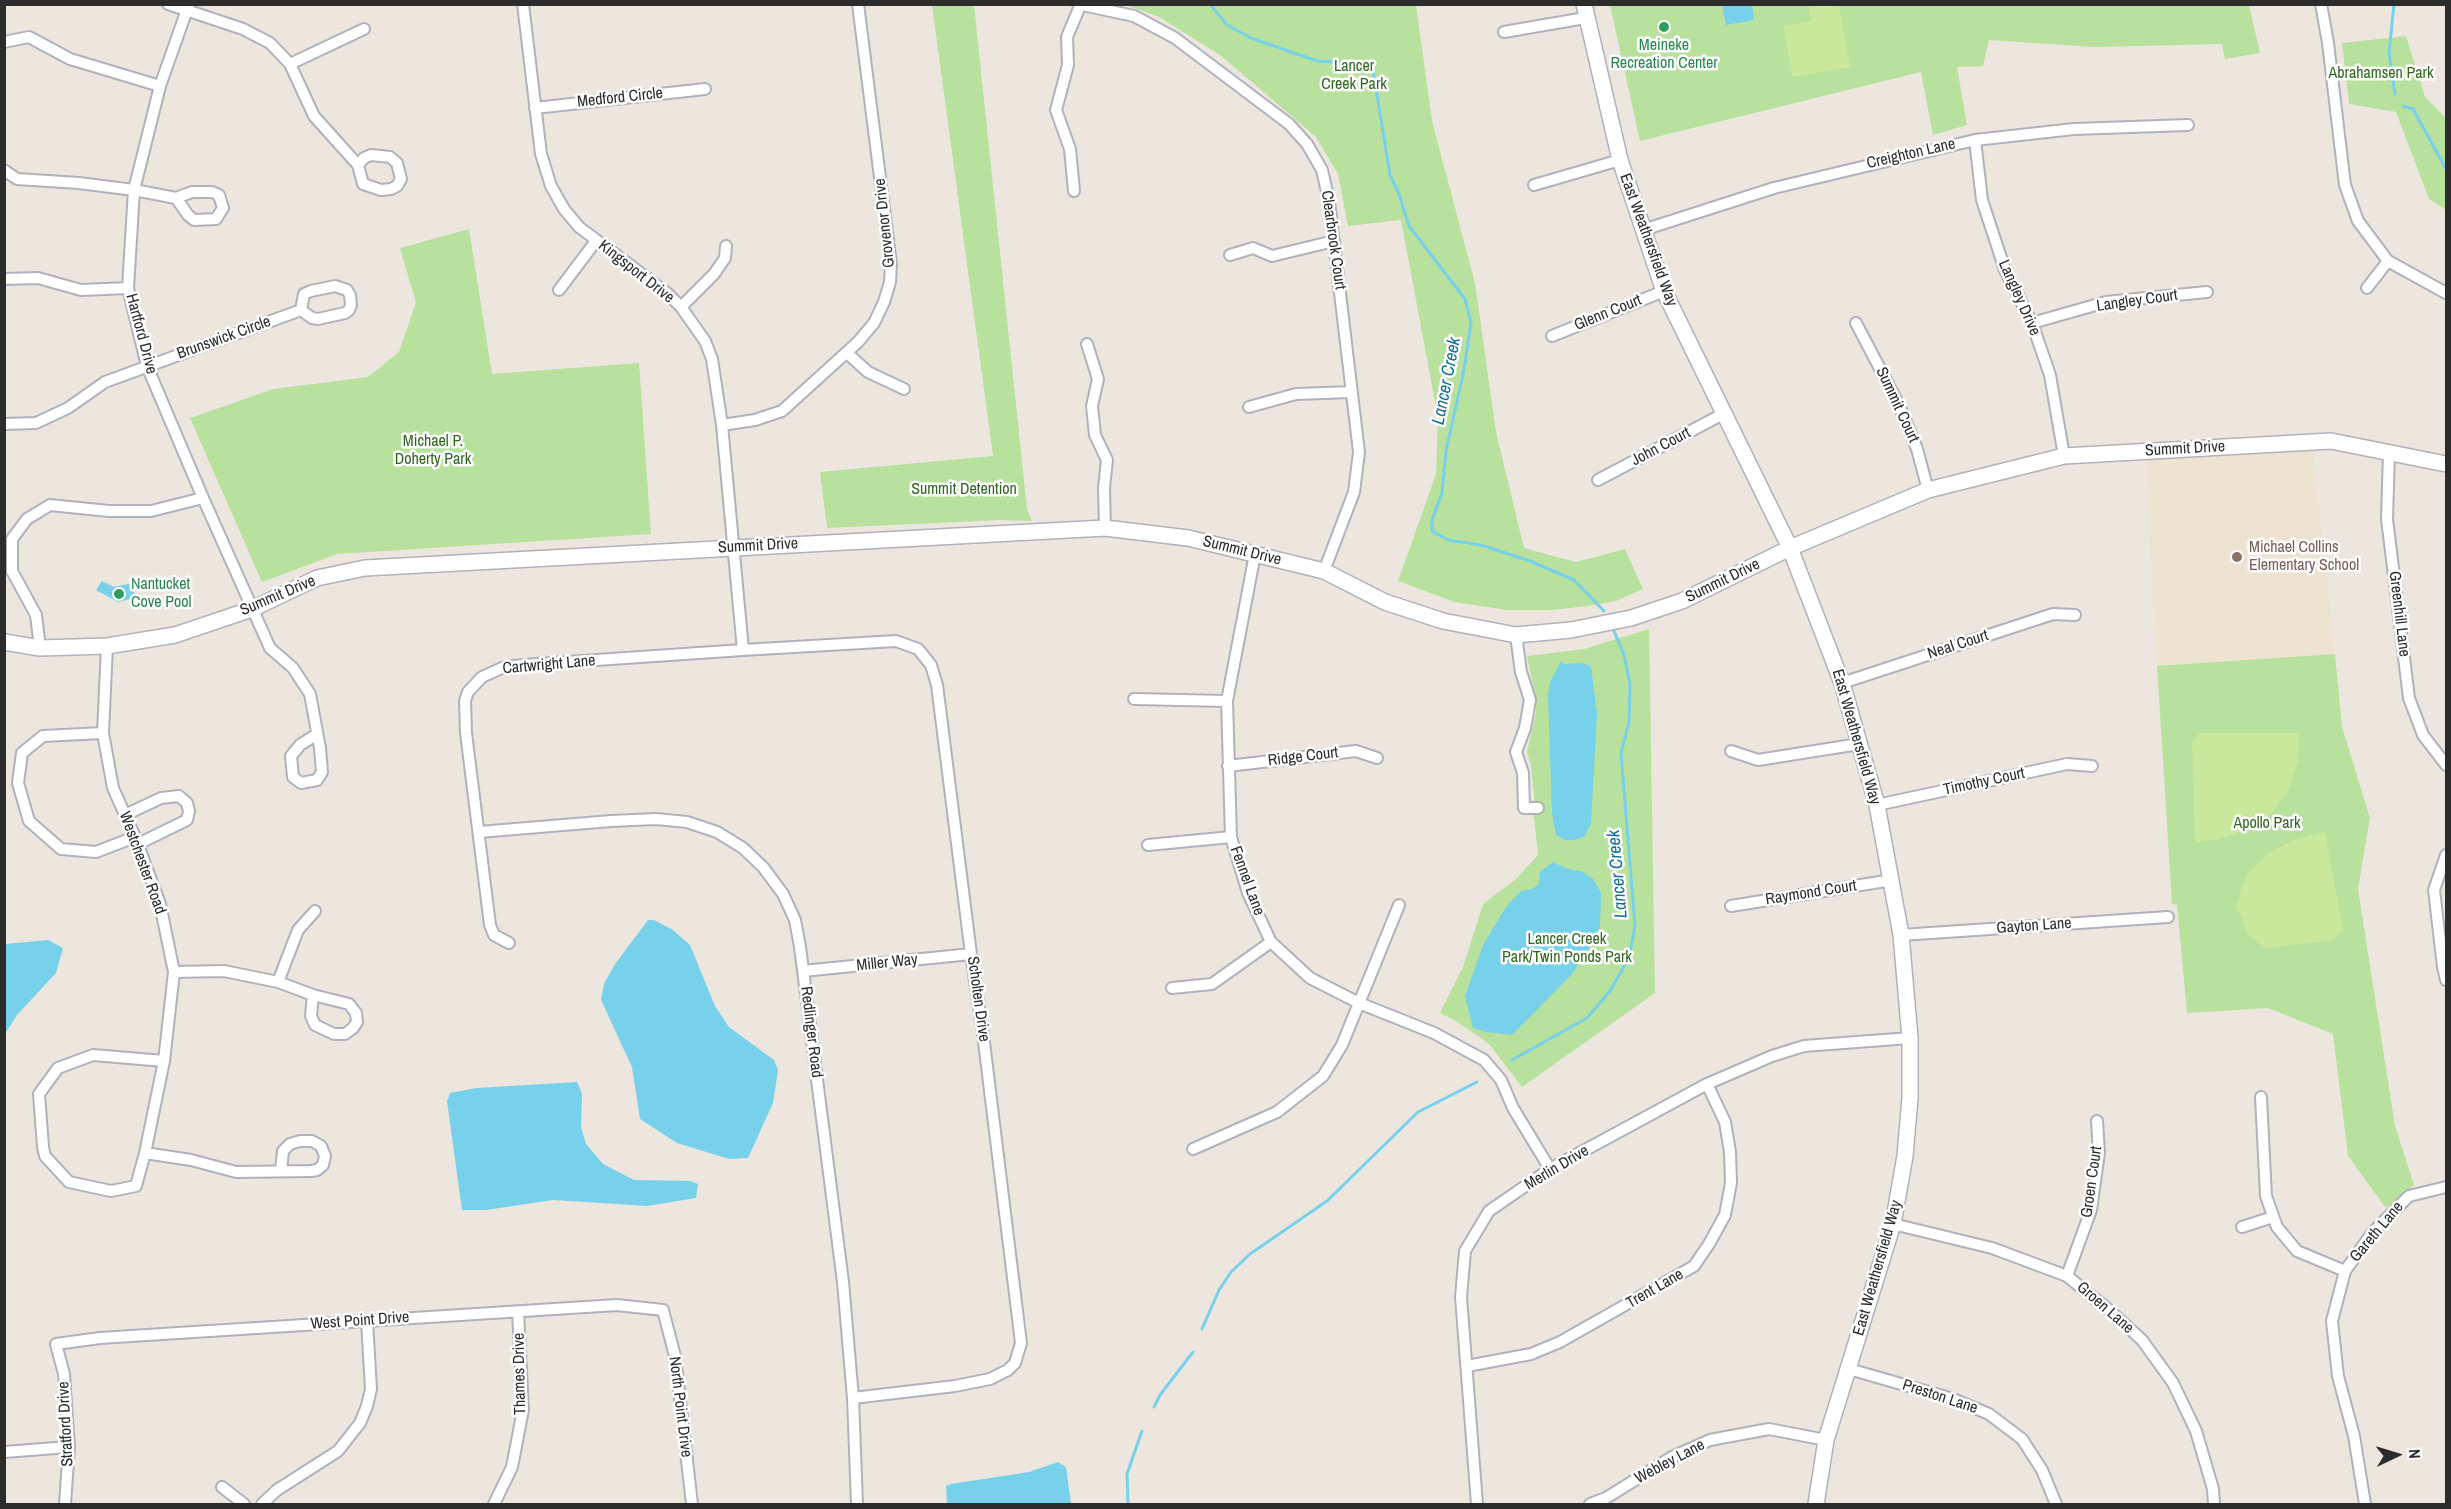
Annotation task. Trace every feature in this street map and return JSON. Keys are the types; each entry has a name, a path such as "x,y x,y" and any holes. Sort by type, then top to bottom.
{"street":[{"path":"168,4 188,7 252,33 270,43 290,64 314,116 358,165"},
{"name":"Kingsport Drive","path":"523,4 542,163 551,186 564,210 596,241 653,282 681,307 705,341 712,359 722,425 743,650"},
{"name":"Grovenor Drive","path":"722,425 755,420 782,411 847,353 880,313 888,289 891,272 858,4"},
{"path":"2321,4 2328,42 2345,185 2358,221 2388,261 2446,293"},
{"path":"1074,191 1070,149 1056,110 1068,65 1067,37 1079,5"},
{"name":"Clearbrook Court","path":"1079,5 1134,16 1175,38 1289,124 1307,144 1322,170 1329,201 1359,452 1354,492 1324,571"},
{"name":"Hartford Drive","path":"188,7 160,86 134,190 128,288 147,366 270,648 293,668 310,694 317,734"},
{"path":"1504,32 1584,11"},
{"name":"East Weathersfield Way","path":"1584,11 1620,160 1664,291 1790,548 1842,683 1877,805 1901,935 1910,1038 1910,1098 1905,1156 1893,1224 1826,1440 1816,1504"},
{"path":"290,64 364,29"},
{"path":"4,42 29,37 70,60 160,86"},
{"name":"Medford Circle","path":"535,108 705,88"},
{"name":"Creighton Lane","path":"1643,230 1774,188 1975,140 2074,129 2188,124"},
{"name":"Langley Drive","path":"1975,140 1982,200 2005,270 2032,323 2050,375 2064,456"},
{"path":"1534,185 1620,160"},
{"path":"4,170 17,179 60,181 134,190 176,198"},
{"path":"559,290 596,241"},
{"path":"1230,255 1253,248 1272,256 1334,241"},
{"path":"681,307 714,274 724,258 726,246"},
{"path":"2367,288 2388,261"},
{"path":"4,279 38,278 81,290 128,288"},
{"path":"335,285 347,290 350,295 351,305 345,313 318,319 312,318 301,310 304,294 310,291 335,285"},
{"name":"Glenn Court","path":"1552,336 1664,291"},
{"name":"Langley Court","path":"2032,323 2106,302 2207,292"},
{"name":"Brunswick Circle","path":"4,424 36,423 68,408 105,382 301,310"},
{"name":"Summit Court","path":"1856,323 1899,405 1917,449 1928,490"},
{"path":"1087,344 1098,379 1092,406 1095,435 1107,460 1104,488 1105,528"},
{"path":"847,353 868,372 904,389"},
{"path":"1250,407 1296,394 1352,392"},
{"name":"John Court","path":"1598,480 1723,414"},
{"name":"Summit Drive","path":"4,642 40,648 106,646 176,635 252,609 317,578 365,568 1105,528 1188,538 1324,571 1385,602 1443,621 1516,635 1571,630 1631,618 1682,601 1790,548 1928,490 2064,456 2331,441 2446,464"},
{"name":"Greenhill Lane","path":"2390,453 2387,519 2409,698 2423,735 2446,765"},
{"path":"40,648 36,615 12,571 12,539 27,519 50,505 109,511 152,511 203,498"},
{"name":"Fennel Lane","path":"1255,554 1227,701 1228,766 1231,837 1248,893 1271,942 1310,978 1359,1003 1434,1032 1484,1060 1501,1080 1514,1108 1550,1170"},
{"name":"Neal Court","path":"1842,683 2053,614 2074,615"},
{"path":"1516,635 1521,672 1530,700 1525,728 1516,752 1523,773 1524,808 1538,808"},
{"name":"Scholten Drive","path":"743,650 897,641 918,649 931,665 938,685 1021,1343 1019,1352 1008,1370 976,1383 853,1398"},
{"name":"Westchester Road","path":"106,646 103,733 113,788 160,904 174,972 164,1061 145,1153 135,1186 111,1191 69,1182 45,1156 39,1094 58,1068 93,1055 164,1061"},
{"name":"Cartwright Lane","path":"509,943 494,935 490,925 464,712 468,692 482,677 504,667 743,650"},
{"path":"1134,699 1227,701"},
{"path":"103,733 44,736 22,753 18,783 29,821 61,849 96,852 136,841 187,820 189,811 187,803 179,796 161,798 125,815"},
{"path":"1731,751 1758,760 1859,744"},
{"name":"Ridge Court","path":"1228,766 1356,751 1377,758"},
{"name":"Timothy Court","path":"1877,805 2067,764 2092,766"},
{"name":"Redlinger Road","path":"478,832 656,819 687,822 717,832 743,848 764,867 783,894 795,920 803,971 843,1282 853,1398 857,1504"},
{"path":"1148,845 1231,837"},
{"path":"2446,855 2434,890 2446,980"},
{"name":"Raymond Court","path":"1731,906 1892,880"},
{"path":"1193,1149 1277,1112 1323,1076 1342,1045 1399,905"},
{"path":"278,982 298,930 315,911"},
{"name":"Gayton Lane","path":"1901,935 2168,916"},
{"path":"1172,988 1212,984 1271,942"},
{"name":"Miller Way","path":"803,971 971,954"},
{"path":"174,972 224,971 278,982 313,995 349,1004 356,1013 357,1022 353,1028 345,1034 334,1034 315,1025 311,1016 313,995"},
{"name":"Merlin Drive","path":"1477,1504 1461,1297 1465,1251 1489,1211 1550,1170 1707,1084 1772,1056 1804,1046 1910,1038"},
{"name":"Trent Lane","path":"1467,1366 1531,1354 1560,1342 1694,1266 1725,1215 1731,1183 1730,1152 1725,1122 1707,1084"},
{"path":"2261,1097 2265,1196 2277,1227 2297,1251 2345,1271 2332,1322 2338,1376 2354,1436 2365,1504"},
{"name":"Groen Court","path":"2067,1276 2091,1210 2099,1153 2097,1121"},
{"path":"145,1153 191,1160 236,1172 281,1171"},
{"name":"Gareth Lane","path":"2345,1271 2372,1233 2409,1196 2446,1187"},
{"path":"2242,1227 2273,1217"},
{"name":"Groen Lane","path":"1893,1224 1992,1248 2067,1276 2142,1340 2173,1383 2196,1431 2213,1489 2214,1504"},
{"name":"West Point Drive","path":"56,1344 99,1338 618,1305 663,1310"},
{"name":"North Point Drive","path":"663,1310 675,1356 692,1504"},
{"name":"Thames Drive","path":"494,1504 512,1467 523,1410 518,1311"},
{"path":"262,1504 277,1490 338,1451 360,1423 368,1406 371,1389 367,1321"},
{"name":"Stratford Drive","path":"56,1344 64,1374 69,1447 65,1504"},
{"name":"Preston Lane","path":"1849,1369 1953,1399 1989,1414 2022,1439 2042,1470 2056,1504"},
{"name":"Webley Lane","path":"1590,1504 1608,1501 1672,1457 1710,1440 1769,1429 1826,1440"},
{"path":"4,1452 69,1447"},
{"path":"222,1487 244,1504"}],"shaded area":[{"name":"Michael Collins Elementary School","path":"2313,451 2335,654 2157,666 2145,460"}],"green space":[{"name":"Summit Detention","path":"932,5 974,5 1027,509 1032,521 1000,520 827,528 820,472 993,456"},
{"name":"Lancer Creek Park","path":"1126,5 1416,5 1432,121 1475,283 1496,432 1524,548 1576,562 1625,549 1643,589 1616,601 1588,606 1552,610 1507,610 1454,602 1398,581 1436,474 1438,418 1401,220 1348,226 1338,174 1316,137 1220,55 1159,17"},
{"path":"1610,5 2249,5 2260,53 2225,59 2222,44 2095,47 1989,40 1983,66 1957,67 1967,125 1933,135 1921,72 1640,141"},
{"path":"1808,5 1839,5 1850,67 1793,77 1783,26 1811,21"},
{"name":"Abrahamsen Park","path":"2406,36 2425,97 2446,118 2446,210 2429,199 2396,112 2349,104 2342,43"},
{"name":"Michael P. Doherty Park","path":"469,229 492,374 639,363 651,534 337,554 262,582 190,418 273,389 368,377 399,352 416,303 400,248"},
{"name":"Lancer Creek Park/Twin Ponds Park","path":"1649,629 1655,993 1522,1087 1489,1044 1440,1013 1463,967 1483,904 1516,879 1538,855 1531,765 1527,752 1536,712 1536,700 1527,656 1584,649"},
{"name":"Apollo Park","path":"2335,654 2342,727 2370,818 2358,889 2395,1126 2414,1185 2386,1208 2348,1156 2333,1034 2268,1008 2187,1013 2177,905 2172,904 2157,666"},
{"path":"2200,733 2299,733 2298,761 2287,794 2269,816 2243,832 2214,840 2195,842 2192,742"},
{"path":"2325,832 2343,930 2333,940 2266,948 2248,935 2236,905 2246,876 2267,854 2296,839"}],"water":[{"path":"1722,5 1752,5 1754,20 1726,25"},
{"name":"Nantucket Cove Pool","path":"102,581 114,587 133,583 135,598 118,602 96,590"},
{"path":"1561,661 1564,664 1584,663 1591,667 1597,713 1591,824 1584,837 1574,840 1565,840 1556,835 1552,813 1548,695 1550,682"},
{"path":"1553,862 1568,869 1581,871 1593,879 1601,893 1600,927 1589,949 1572,974 1512,1035 1473,1028 1465,996 1483,945 1506,907 1521,891 1532,889 1539,884 1540,872"},
{"path":"648,920 654,920 673,930 690,945 715,1006 729,1027 774,1060 778,1070 773,1103 748,1158 729,1159 677,1143 640,1119 632,1067 601,1000 604,984 615,964"},
{"path":"48,940 63,948 56,973 17,1015 5,1034 5,944"},
{"path":"577,1082 582,1094 581,1127 586,1144 603,1164 634,1180 690,1181 698,1184 696,1198 647,1206 553,1200 486,1210 462,1210 447,1101 450,1093 476,1088"},
{"path":"1058,1462 1066,1467 1071,1504 947,1504 946,1486 951,1484 1029,1472"}],"waterway":[{"name":"Lancer Creek","path":"1210,4 1227,25 1251,38 1317,61 1372,64 1390,175 1399,194 1409,226 1465,299 1471,323 1464,370 1446,451 1442,493 1432,520 1432,531 1448,540 1481,545 1530,561 1574,580 1604,611"},
{"path":"2394,4 2389,53 2395,94"},
{"path":"2403,106 2413,109 2446,169"},
{"name":"Lancer Creek","path":"1512,1060 1587,1018 1610,991 1629,958 1635,926 1621,753 1629,722 1630,684 1624,655 1614,631"},
{"path":"1202,1329 1219,1290 1231,1272 1250,1254 1327,1201 1418,1112 1477,1082"},
{"path":"1154,1407 1160,1395 1193,1352"},
{"path":"1128,1504 1127,1474 1142,1431"}],"place":[{"name":"Meineke Recreation Center","path":"1664,27"},
{"name":"Michael Collins Elementary School","path":"2237,557"},
{"name":"Nantucket Cove Pool","path":"119,594"}]}
